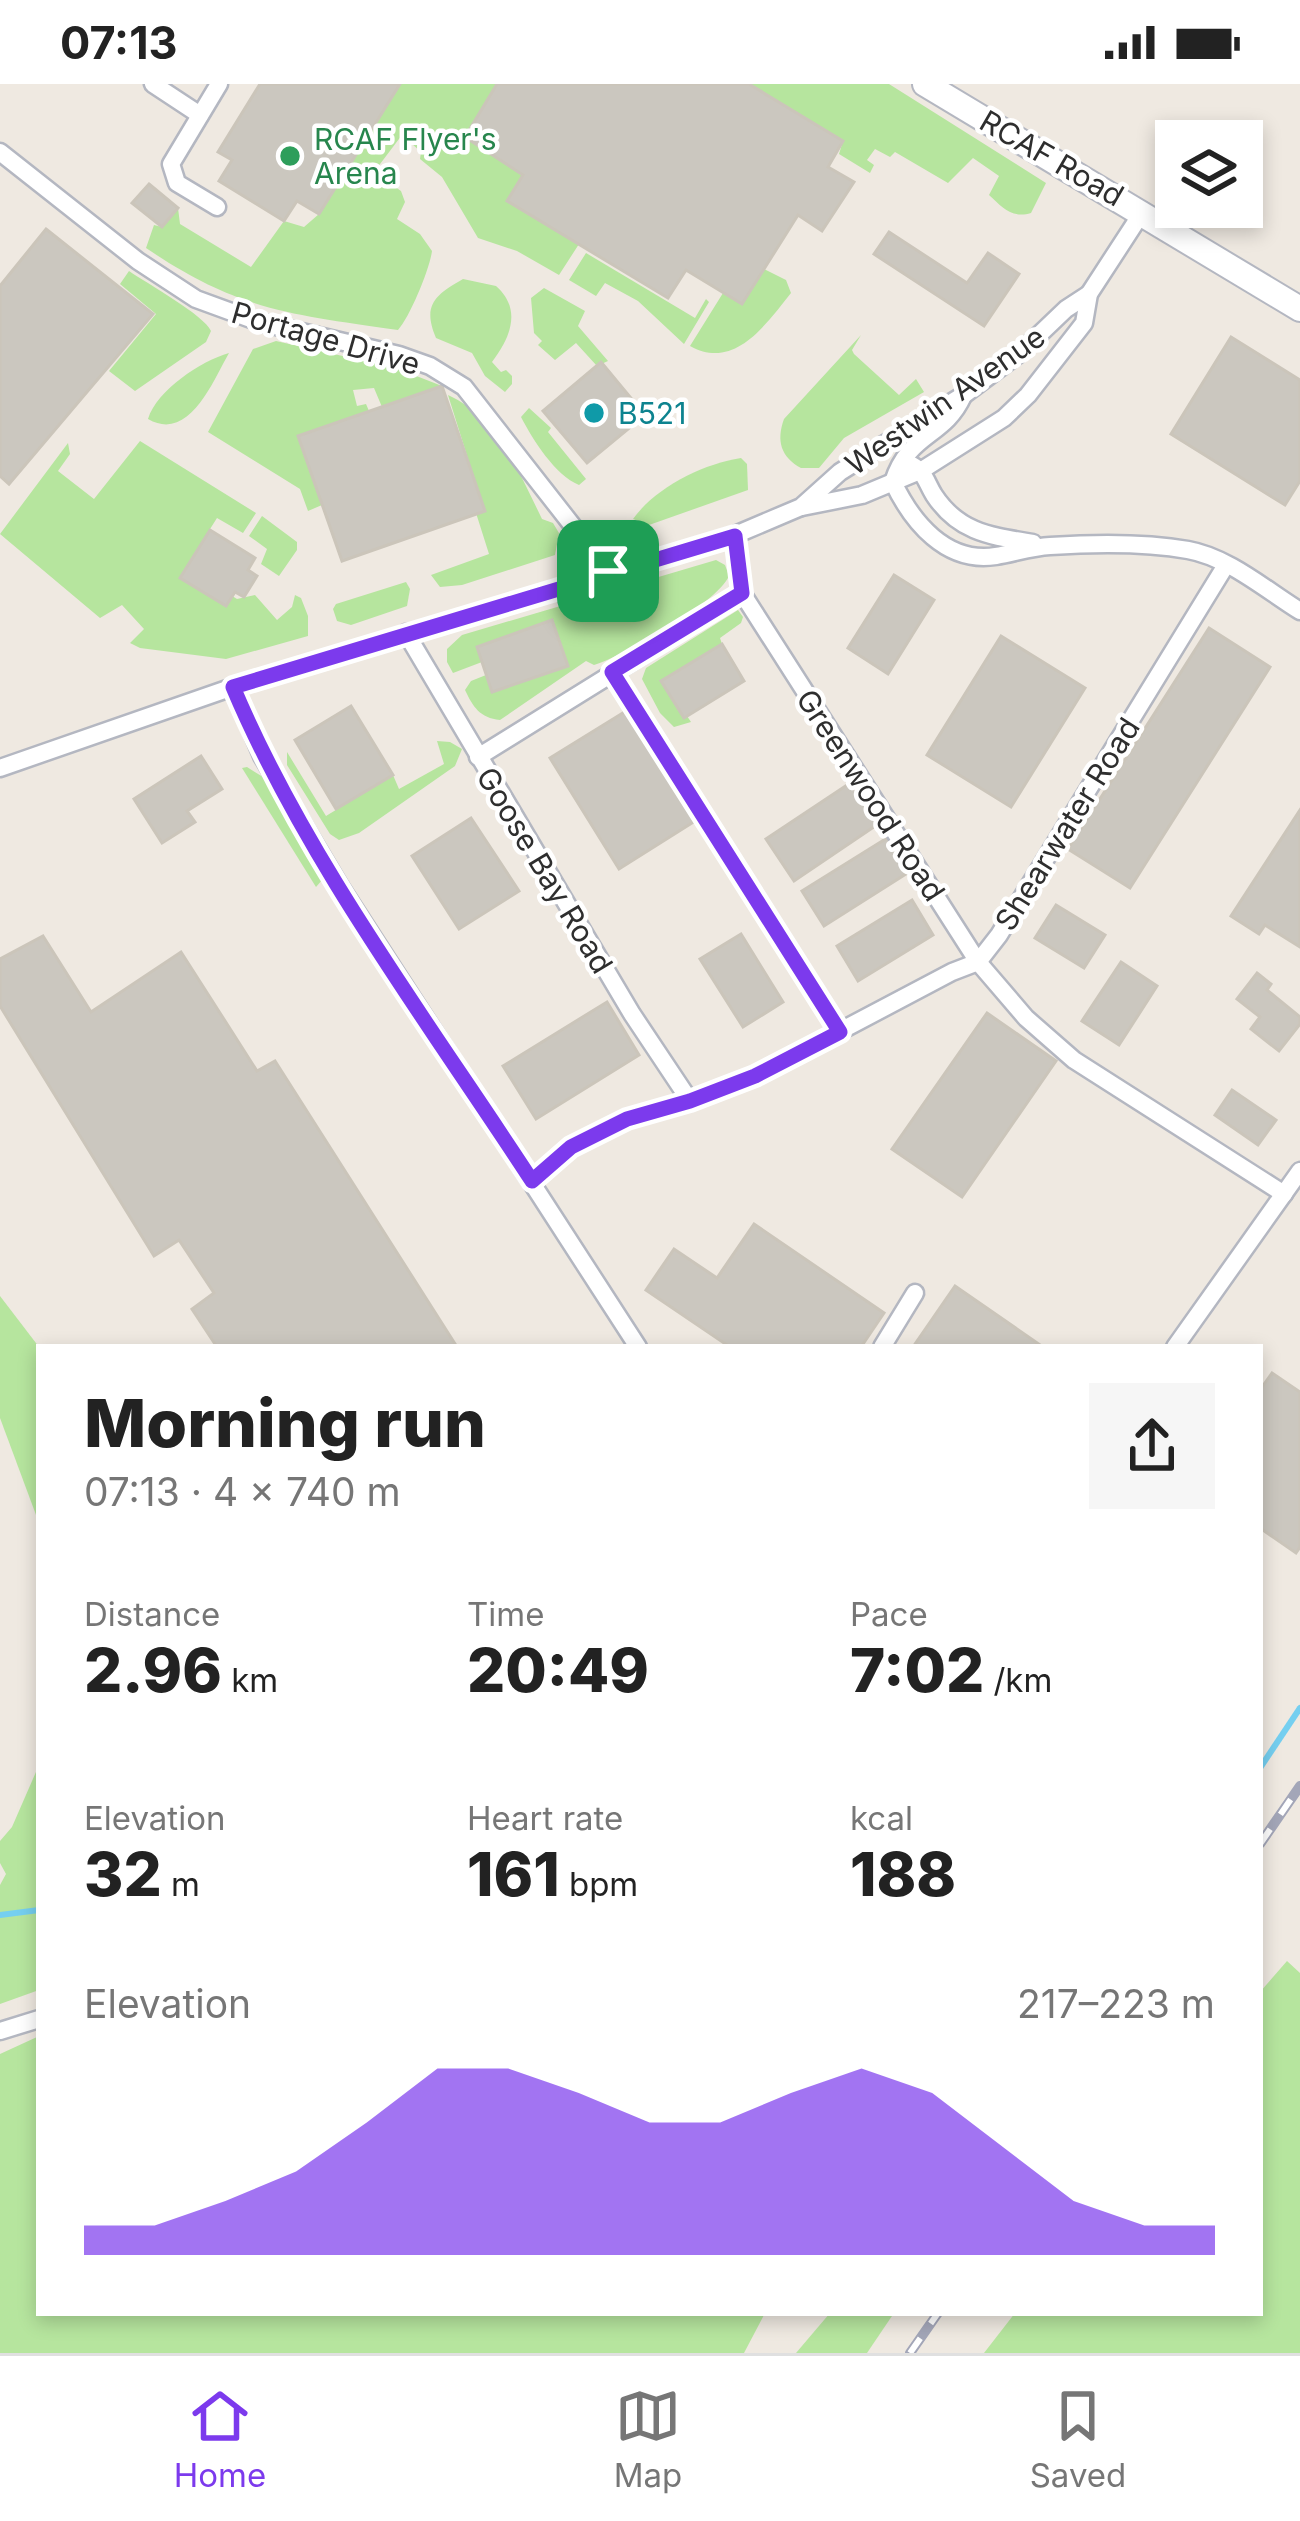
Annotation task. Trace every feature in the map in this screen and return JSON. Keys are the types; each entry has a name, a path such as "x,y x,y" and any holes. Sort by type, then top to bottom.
{"main road":[{"name":"RCAF Road","path":"926,84 1300,309"}],"street":[{"path":"153,84 200,116"},
{"path":"217,208 171,174 175,153 219,84"},
{"name":"Portage Drive","path":"0,152 138,261 196,299 259,322 399,355 464,386 608,571"},
{"name":"Westwin Avenue","path":"0,768 233,687 735,536 801,507 862,495 922,470 977,437 1028,395 1084,322 1089,294 1143,211"},
{"name":"Westwin Avenue","path":"801,507 840,472 964,394 1033,343 1066,309 1089,294"},
{"path":"964,394 954,417 914,443 900,459 893,482 922,529 952,550 990,557 1046,546 1135,544 1193,551 1226,565 1300,611"},
{"path":"873,453 922,470 950,517 970,531 1046,546"},
{"name":"Greenwood Road","path":"735,536 742,593 978,962 1026,1018 1074,1060 1284,1194"},
{"name":"Shearwater Road","path":"532,1181 571,1147 627,1119 755,1076 978,962 1226,565"},
{"path":"478,757 742,593"},
{"name":"Goose Bay Road","path":"406,633 632,1014 690,1101"},
{"path":"612,672 840,1032"},
{"path":"233,687 262,755 339,885 636,1344"},
{"path":"1176,1344 1300,1171"},
{"path":"884,1344 915,1293"},
{"path":"0,2031 36,2020"}],"green space":[{"path":"400,84 497,84 465,137 523,175 508,201 579,244 559,275 517,251 478,238 442,177 402,135 374,172 401,191 405,202 397,219 420,234 432,251 419,292 398,330 266,307 209,285 146,248 154,225 162,227 178,208 180,224 251,267 284,221 304,227 319,214"},
{"path":"749,84 889,84 1046,183 1031,213 1018,214 989,195 999,176 973,158 948,183 895,152 890,157 875,149 867,160 874,165 870,173 839,154 843,141"},
{"path":"586,253 695,318 706,299 709,302 684,344 638,301 605,283 596,296 569,280"},
{"path":"764,269 786,280 791,293 760,330 721,353 690,346 723,293 742,303"},
{"path":"129,271 187,308 211,331 206,342 135,391 109,371 156,314 120,284"},
{"path":"463,279 496,286 509,304 511,323 492,362 512,376 505,392 485,376 472,353 436,338 430,317 434,302"},
{"path":"544,288 585,311 578,326 608,361 597,366 576,343 555,360 538,345 542,341 534,333 531,298"},
{"path":"861,335 854,354 899,395 916,379 924,392 844,438 819,468 801,468 782,448 784,419"},
{"path":"276,341 396,368 442,386 382,407 374,388 353,390 357,406 366,404 369,411 299,436 322,505 308,511 300,489 208,432 253,349"},
{"path":"229,353 207,393 187,416 163,424 148,419 181,378"},
{"path":"448,395 480,417 505,448 542,519 553,523 559,533 555,555 462,585 440,587 431,575 489,554 476,513 484,510"},
{"path":"529,408 551,428 548,432 586,479 579,485 553,465 532,436 521,417"},
{"path":"140,441 256,513 243,533 217,518 186,567 237,599 255,595 277,620 292,607 295,595 301,598 308,616 308,636 226,659 140,648 130,643 144,629 122,605 100,618 0,534 68,443 70,454 58,471 94,499"},
{"path":"741,458 747,464 748,490 649,525 633,519 681,479"},
{"path":"262,516 297,542 297,550 279,576 261,564 267,549 249,536"},
{"path":"716,560 725,565 729,576 689,614 608,659 594,665 586,661 500,720 478,711 465,690 471,681 486,675 482,662 453,673 447,662 447,649 462,635"},
{"path":"406,582 410,589 407,606 351,625 337,621 336,604"},
{"path":"738,610 741,623 720,638 722,644 662,681 683,717 691,722 674,727 660,713 642,679 646,668"},
{"path":"437,741 462,749 455,766 359,833 339,840 330,834 287,765 287,752 326,816 393,775 399,789 444,764"},
{"path":"242,768 263,777 320,867 323,879 316,887"},
{"path":"0,1296 37,1344 36,1515 0,1418"},
{"path":"36,1772 36,1991 0,2004 0,1885 6,1874 0,1863 0,1841 12,1827"},
{"path":"1287,1961 1300,1973 1300,2353 984,2353 1013,2316 1263,2316 1263,1989"},
{"path":"36,2037 36,2316 763,2316 744,2353 0,2353 0,2054"},
{"path":"827,2316 892,2316 867,2353 796,2353"}],"building":[{"name":"RCAF Flyer's Arena","path":"260,84 400,84 319,214 297,201 284,221 219,181 232,160 218,152"},
{"path":"497,84 749,84 843,141 828,167 854,182 822,231 798,215 742,304 686,270 668,298 507,201 523,175 465,137"},
{"path":"149,184 178,208 162,227 132,203"},
{"path":"46,229 153,314 9,484 0,476 0,286"},
{"path":"889,232 967,283 988,253 1019,274 984,326 874,254"},
{"path":"1231,337 1300,380 1300,481 1285,505 1171,434"},
{"name":"B521","path":"601,362 645,415 587,463 543,411"},
{"path":"442,386 485,511 342,561 298,436"},
{"path":"210,530 255,558 248,570 257,576 244,597 235,592 226,606 180,578"},
{"path":"894,575 934,600 888,674 848,648"},
{"path":"552,620 568,666 492,692 477,647"},
{"path":"1209,628 1270,667 1130,888 1068,849"},
{"path":"1001,636 1085,688 1011,807 927,755"},
{"path":"722,644 744,681 684,718 661,681"},
{"path":"351,706 393,775 336,809 295,740"},
{"path":"626,711 695,821 619,869 550,758"},
{"path":"201,756 222,789 187,811 195,822 162,843 134,799"},
{"path":"850,783 878,824 794,881 766,839"},
{"path":"1300,810 1300,947 1265,925 1259,934 1231,916"},
{"path":"471,818 519,891 459,929 412,856"},
{"path":"887,838 909,872 824,926 802,891"},
{"path":"912,900 933,935 858,981 837,946"},
{"path":"1056,905 1105,935 1084,968 1035,938"},
{"path":"741,934 783,1002 743,1027 700,959"},
{"path":"43,936 91,1012 181,952 257,1071 275,1061 455,1344 215,1344 192,1309 214,1293 179,1240 154,1256 0,1006 0,959"},
{"path":"1121,962 1157,986 1119,1045 1082,1021"},
{"path":"1257,973 1271,984 1267,990 1300,1017 1300,1024 1279,1051 1251,1029 1260,1017 1237,999"},
{"path":"607,1002 639,1055 536,1119 503,1066"},
{"path":"987,1013 1056,1061 962,1197 892,1149"},
{"path":"1232,1090 1276,1120 1258,1145 1215,1115"},
{"path":"754,1224 884,1313 863,1344 726,1344 646,1290 674,1249 717,1278"},
{"path":"955,1286 1039,1344 915,1344"},
{"path":"1272,1373 1300,1392 1300,1547 1296,1553 1263,1530 1263,1386"}],"waterway":[{"path":"1263,1764 1300,1708"},
{"path":"0,1915 36,1910"}],"railway":[{"path":"1263,1840 1300,1786"},
{"path":"910,2353 936,2316"}],"place":[{"name":"RCAF Flyer's Arena","path":"290,156"},
{"name":"B521","path":"594,413"}],"route":[{"path":"735,536 742,593 612,672 840,1032 755,1076 627,1119 571,1147 532,1181 339,885 262,755 233,687 608,571 735,536"}]}
